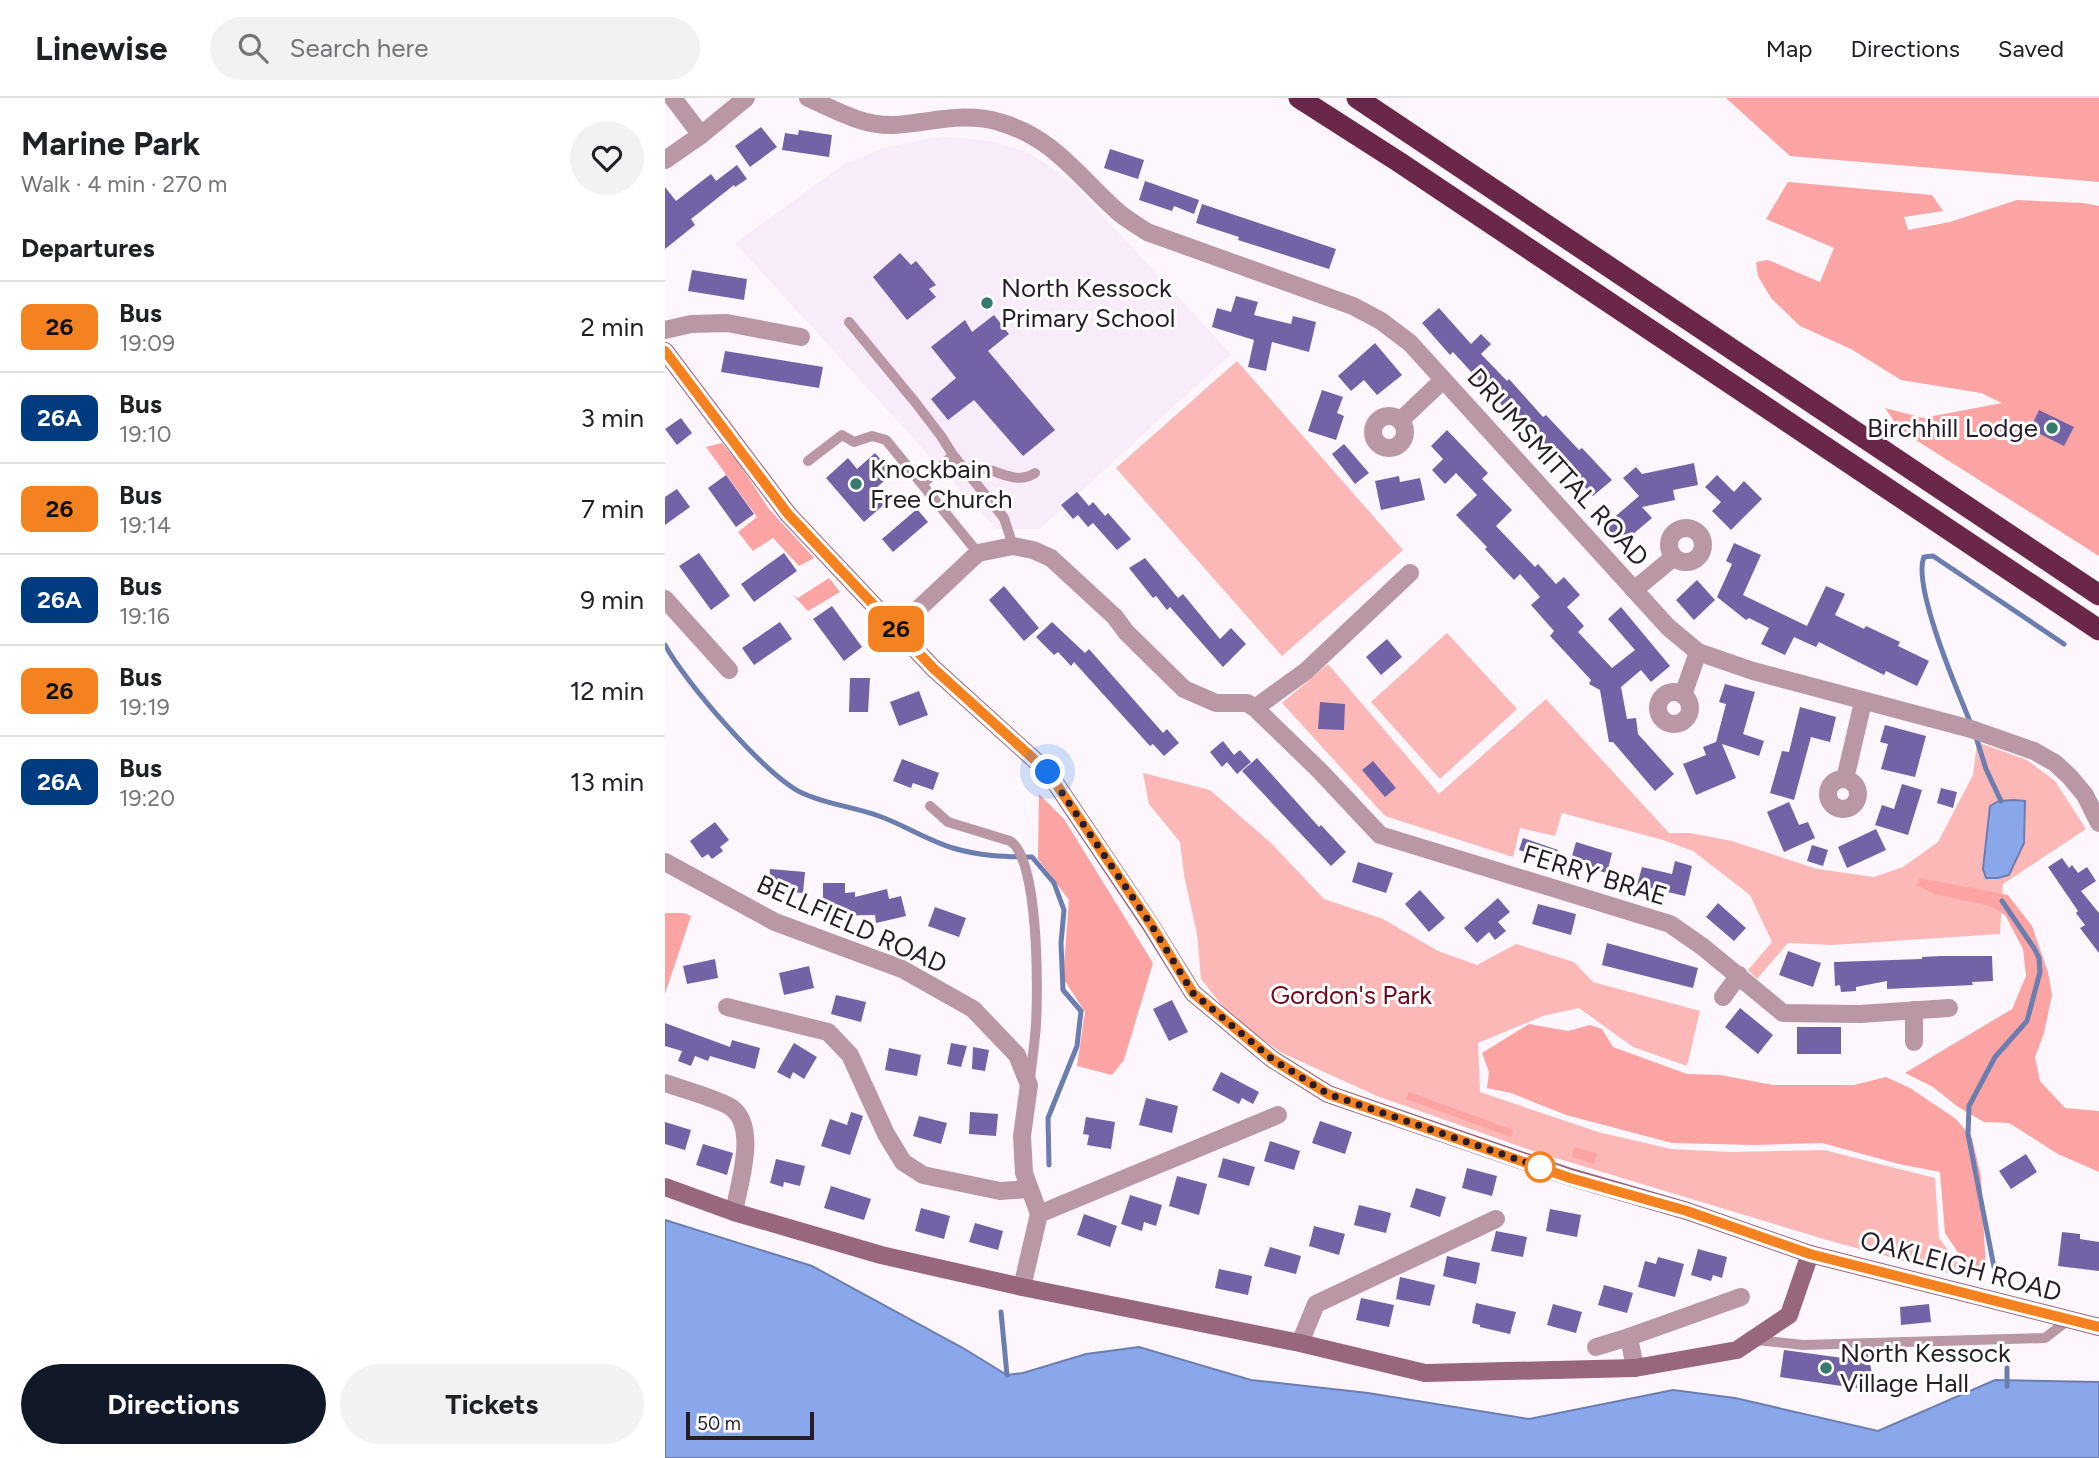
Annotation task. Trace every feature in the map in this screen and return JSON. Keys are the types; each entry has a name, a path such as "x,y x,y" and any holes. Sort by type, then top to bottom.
{"highway":[{"path":"1300,98 2099,630"},
{"path":"1357,98 2099,594"}],"street":[{"path":"673,98 701,135"},
{"path":"665,160 746,98"},
{"name":"DRUMSMITTAL ROAD","path":"808,98 864,122 893,125 964,117 998,121 1035,136 1077,170 1118,211 1147,232 1353,306 1381,321 1410,343 1668,627 1698,652 1753,671 1971,729 2034,751 2055,762 2070,777 2085,795 2099,823"},
{"path":"665,330 691,324 727,323 801,337"},
{"name":"OAKLEIGH ROAD","path":"665,351 788,514 933,668 1048,772 1150,923 1193,993 1272,1059 1328,1094 1570,1178 1687,1211 1810,1254 2099,1327"},
{"name":"DRUMSMITTAL ROAD","path":"1401,420 1443,380"},
{"path":"896,630 978,553 1013,546 1033,550 1051,558 1115,617 1126,632 1184,689 1216,703 1247,703 1255,708 1305,671 1410,573"},
{"name":"DRUMSMITTAL ROAD","path":"1634,590 1674,557"},
{"path":"665,599 729,670"},
{"path":"1683,695 1698,652"},
{"path":"1845,779 1863,702"},
{"name":"FERRY BRAE","path":"1255,708 1380,835 1670,924 1739,975 1783,1013 1860,1014 1949,1008"},
{"name":"BELLFIELD ROAD","path":"665,862 775,922 902,969 973,1009 1017,1055 1029,1086"},
{"path":"1723,997 1739,975"},
{"path":"727,1007 828,1032 850,1055 886,1134 903,1162 923,1175 1000,1191 1030,1189"},
{"path":"1913,1010 1914,1042"},
{"path":"665,1083 731,1107 744,1123 746,1143 734,1212"},
{"path":"1022,1287 1039,1214 1024,1173 1022,1136 1029,1086"},
{"path":"1039,1214 1278,1115"},
{"path":"665,1187 734,1212 881,1255 1022,1287 1300,1343 1425,1373 1635,1368 1737,1350 1789,1315 1810,1254"},
{"path":"1300,1343 1316,1304 1496,1219"},
{"path":"1596,1347 1741,1297"},
{"path":"1629,1337 1635,1368"}],"lane":[{"path":"849,322 915,402 953,455 1004,518 1013,546"},
{"path":"808,461 842,435 854,442 872,436 886,440 894,446 978,553"},
{"path":"924,483 953,455"},
{"path":"964,469 977,466 991,468 1019,478 1027,478 1035,473"},
{"path":"930,806 948,822 1010,841 1018,845 1022,853 1035,933 1036,1024 1029,1086"},
{"path":"1752,1340 1803,1345 2045,1338 2067,1321"}],"shaded area":[{"path":"1726,98 2099,98 2099,182 1790,156"},
{"name":"North Kessock Primary School","path":"941,136 992,141 1030,153 1073,183 1231,354 1040,529 996,529 735,243 844,164 887,147"},
{"path":"1788,182 1932,195 1943,211 1904,217 1908,230 1950,222 2017,200 2099,206 2099,556 1900,430 1885,408 1923,418 2002,403 1981,393 1901,380 1851,349 1800,326 1771,298 1758,276 1756,262 1768,260 1820,282 1834,248 1766,219"},
{"path":"722,443 769,509 814,558 799,566 773,538 753,551 738,532 757,517 706,447"},
{"path":"829,578 840,592 808,611 793,595 798,598"},
{"path":"1039,794 1064,819 1153,963 1124,1060 1112,1075 1077,1066 1085,1012 1063,978 1069,900 1038,859"},
{"path":"1920,878 2008,895 2032,926 2048,972 2052,995 2044,1033 2035,1057 2040,1081 2065,1108 2099,1111 2099,1172 2058,1154 2009,1123 1984,1122 1958,1107 1933,1087 1905,1073 2012,1009 2026,976 2023,949 2005,915 1990,906 1935,894 1916,885"},
{"path":"665,913 684,913 691,916 665,994"},
{"path":"1529,1024 1568,1031 1590,1025 1602,1029 1613,1047 1687,1074 1720,1075 1773,1085 1854,1085 1886,1077 1910,1088 1956,1119 1972,1138 1981,1176 1986,1272 1967,1266 1945,1233 1940,1172 1822,1143 1672,1143 1566,1115 1511,1093 1487,1088 1489,1072 1482,1053"},
{"path":"1409,1092 1513,1130 1511,1137 1406,1099"},
{"path":"1574,1147 1597,1153 1594,1164 1572,1157"}],"green space":[{"path":"1237,361 1403,550 1282,656 1116,468"},
{"path":"1447,633 1517,709 1440,779 1371,702"},
{"path":"1328,664 1439,794 1546,699 1669,833 1690,833 1732,841 1817,869 1874,877 1903,867 1938,842 1973,775 1977,742 2027,760 2055,781 2086,829 2003,884 2000,934 1832,945 1788,943 1757,979 1748,970 1772,942 1750,895 1693,851 1663,840 1562,813 1555,836 1520,828 1513,857 1385,816 1282,703"},
{"name":"Gordon's Park","path":"1143,773 1210,790 1271,843 1324,899 1383,919 1438,951 1477,965 1516,944 1574,962 1593,982 1700,1011 1687,1066 1633,1047 1579,1008 1543,1016 1478,1043 1480,1092 1598,1132 1671,1149 1730,1152 1824,1150 1935,1178 1939,1238 1970,1279 1827,1240 1533,1151 1377,1096 1282,1053 1233,1019 1201,979 1197,934 1180,842 1149,804"}],"water":[{"path":"1999,801 2025,801 2024,843 2009,875 1986,878 1983,869 1990,806"},
{"path":"665,1220 812,1266 1007,1375 1023,1373 1086,1354 1139,1347 1251,1380 1368,1393 1529,1419 1673,1390 1735,1398 1878,1431 1995,1380 2099,1382 2099,1458 665,1458"}],"building":[{"path":"761,127 777,147 750,167 735,146"},
{"path":"799,130 832,135 829,157 782,150 785,133 798,135"},
{"path":"1110,149 1144,160 1138,179 1104,168"},
{"path":"737,165 747,179 735,187 734,185 691,219 695,225 665,249 665,187 676,201 711,174 716,181"},
{"path":"1145,181 1199,200 1194,214 1174,206 1172,211 1139,200"},
{"path":"1202,204 1336,249 1329,269 1238,240 1239,237 1196,223"},
{"path":"900,253 911,265 916,261 936,285 929,289 936,297 907,320 873,277"},
{"path":"692,270 747,279 744,300 688,291"},
{"path":"1236,296 1258,302 1254,315 1291,324 1293,316 1316,322 1309,352 1272,342 1266,371 1248,367 1254,340 1212,327 1217,308 1231,312"},
{"path":"1439,308 1471,344 1481,334 1491,344 1481,354 1507,381 1509,379 1543,417 1546,415 1612,480 1593,496 1524,422 1520,425 1453,352 1450,355 1422,323"},
{"path":"994,315 1009,334 988,351 1055,430 1023,456 974,400 948,420 931,399 956,378 931,347 965,320 972,332"},
{"path":"1375,343 1402,375 1377,395 1364,380 1351,391 1338,376"},
{"path":"725,351 823,367 819,388 721,372"},
{"path":"1322,390 1343,397 1337,413 1344,416 1336,440 1308,431"},
{"name":"Birchhill Lodge","path":"2039,410 2074,427 2064,446 2030,429"},
{"path":"681,418 692,433 677,445 665,429"},
{"path":"1447,430 1488,473 1482,479 1512,510 1496,526 1535,567 1538,564 1556,584 1564,577 1580,595 1567,607 1584,626 1578,632 1612,668 1635,650 1608,619 1621,607 1670,666 1651,682 1641,670 1621,687 1627,719 1636,718 1638,734 1674,774 1655,791 1613,742 1609,742 1600,690 1589,684 1591,680 1550,636 1554,631 1531,605 1540,597 1520,574 1514,580 1456,515 1477,495 1456,473 1445,484 1432,470 1443,459 1431,446"},
{"path":"1344,444 1369,473 1355,484 1332,454"},
{"name":"Knockbain Free Church","path":"875,453 893,473 875,489 887,502 864,522 826,478 848,458 857,469"},
{"path":"1694,463 1698,485 1673,490 1675,500 1642,507 1652,518 1619,546 1603,527 1639,496 1623,478 1636,467 1642,474"},
{"path":"726,475 754,514 736,527 708,488"},
{"path":"1717,475 1734,492 1744,481 1762,499 1731,530 1712,511 1721,502 1705,487"},
{"path":"1399,476 1400,482 1420,478 1425,500 1381,510 1375,481"},
{"path":"677,489 690,507 665,525 665,497"},
{"path":"1077,492 1089,506 1093,502 1105,516 1108,513 1131,539 1117,550 1093,523 1088,527 1078,515 1073,519 1061,505"},
{"path":"917,509 928,522 893,552 882,539"},
{"path":"1734,543 1761,555 1743,595 1807,626 1826,586 1845,594 1835,615 1900,642 1898,646 1929,661 1917,686 1886,671 1884,675 1819,642 1816,647 1794,637 1785,655 1761,644 1769,628 1749,618 1746,620 1717,597 1732,564 1726,561"},
{"path":"699,553 730,596 711,610 679,566"},
{"path":"784,553 797,571 754,602 741,584"},
{"path":"1145,558 1178,598 1183,594 1220,639 1231,628 1246,644 1223,667 1170,607 1167,610 1156,596 1153,598 1129,568"},
{"path":"1697,580 1715,600 1694,620 1676,600"},
{"path":"1004,586 1039,628 1024,641 989,600"},
{"path":"832,606 862,647 844,661 813,619"},
{"path":"780,622 792,639 754,665 742,648"},
{"path":"1052,622 1085,653 1089,649 1163,733 1167,729 1179,743 1164,756 1153,744 1150,746 1074,662 1071,666 1058,652 1054,655 1036,637"},
{"path":"1387,639 1402,657 1381,675 1366,657"},
{"path":"850,678 870,678 868,712 849,712"},
{"path":"1725,684 1755,692 1743,734 1764,741 1759,756 1722,744 1736,778 1696,795 1683,764 1706,755 1703,747 1716,742 1726,704 1719,702"},
{"path":"919,691 928,715 899,726 890,702"},
{"path":"1320,702 1345,704 1344,730 1318,729"},
{"path":"1800,707 1836,717 1830,742 1811,737 1794,800 1770,793 1782,751 1789,752"},
{"path":"1885,725 1926,736 1915,777 1881,769 1888,744 1880,742"},
{"path":"1223,741 1234,755 1240,750 1251,762 1237,774 1227,762 1222,767 1210,752"},
{"path":"1257,758 1319,827 1321,825 1346,852 1331,866 1242,771"},
{"path":"902,759 939,773 933,790 913,783 911,788 893,781"},
{"path":"1373,761 1396,788 1385,797 1362,770"},
{"path":"1902,784 1922,790 1908,835 1875,825 1882,805 1894,809"},
{"path":"1941,788 1957,792 1953,808 1937,803"},
{"path":"1789,802 1799,825 1808,822 1815,838 1784,852 1767,812"},
{"path":"715,822 729,840 720,847 723,851 712,859 708,854 702,858 690,841"},
{"path":"1876,829 1886,850 1847,868 1838,847"},
{"path":"1523,838 1558,850 1554,862 1519,850"},
{"path":"1576,842 1612,853 1607,873 1570,863"},
{"path":"1812,845 1828,850 1823,866 1807,861"},
{"path":"2062,858 2069,868 2072,865 2078,873 2087,867 2096,881 2081,891 2099,913 2099,953 2080,928 2085,925 2076,913 2078,911 2048,867"},
{"path":"1675,861 1692,866 1685,896 1637,885 1642,867 1672,874"},
{"path":"1358,862 1393,873 1386,893 1352,882"},
{"path":"770,869 805,872 803,893 769,890"},
{"path":"823,883 845,883 845,893 855,892 855,897 887,889 889,899 901,896 906,916 876,923 875,915 823,916"},
{"path":"1420,890 1445,918 1429,932 1405,904"},
{"path":"1498,898 1510,912 1498,922 1506,931 1495,940 1489,932 1477,943 1464,928"},
{"path":"1718,903 1746,928 1734,941 1706,917"},
{"path":"1538,904 1576,914 1571,935 1532,924"},
{"path":"935,907 966,918 959,937 928,926"},
{"path":"1607,943 1698,968 1693,988 1602,965"},
{"path":"1788,951 1821,963 1813,987 1779,975"},
{"path":"1992,956 1993,981 1972,982 1973,985 1887,989 1887,981 1856,987 1856,991 1841,992 1840,985 1835,986 1834,962"},
{"path":"715,959 718,978 687,984 683,966"},
{"path":"809,966 814,988 784,995 779,973"},
{"path":"836,995 866,1002 861,1022 831,1014"},
{"path":"1172,1000 1188,1032 1169,1041 1153,1009"},
{"path":"1740,1008 1773,1035 1758,1054 1725,1027"},
{"path":"665,1023 730,1047 732,1040 760,1048 755,1069 710,1056 708,1061 695,1056 691,1066 678,1061 682,1051 665,1046"},
{"path":"1797,1027 1841,1027 1841,1054 1797,1054"},
{"path":"794,1043 817,1057 804,1079 793,1072 790,1079 777,1072"},
{"path":"951,1043 967,1046 961,1067 947,1064"},
{"path":"973,1047 989,1050 985,1071 972,1069"},
{"path":"889,1048 921,1055 917,1076 885,1070"},
{"path":"1221,1072 1259,1092 1253,1104 1242,1098 1239,1104 1212,1090"},
{"path":"1146,1098 1178,1106 1172,1133 1139,1125"},
{"path":"851,1112 863,1116 850,1155 821,1146 830,1119 847,1125"},
{"path":"970,1112 998,1114 996,1136 969,1134"},
{"path":"919,1116 947,1123 941,1144 913,1136"},
{"path":"1086,1117 1115,1122 1111,1149 1087,1145 1089,1135 1083,1134"},
{"path":"1320,1121 1352,1132 1345,1154 1312,1143"},
{"path":"665,1122 691,1130 685,1150 665,1144"},
{"path":"1270,1141 1300,1151 1294,1170 1264,1161"},
{"path":"703,1144 733,1153 727,1175 696,1165"},
{"path":"2026,1154 2037,1172 2011,1189 1999,1171"},
{"path":"1223,1158 1255,1167 1249,1186 1218,1177"},
{"path":"776,1159 805,1166 800,1186 784,1182 783,1187 770,1183"},
{"path":"1467,1168 1497,1176 1492,1196 1462,1188"},
{"path":"1177,1176 1207,1184 1199,1215 1169,1206"},
{"path":"831,1186 871,1199 864,1220 824,1208"},
{"path":"1416,1188 1446,1197 1440,1217 1410,1207"},
{"path":"1130,1195 1162,1205 1156,1226 1144,1222 1142,1231 1121,1224"},
{"path":"1359,1205 1391,1213 1386,1233 1354,1225"},
{"path":"921,1208 950,1216 944,1239 915,1231"},
{"path":"1550,1209 1581,1215 1577,1237 1546,1231"},
{"path":"1084,1214 1117,1226 1110,1247 1077,1235"},
{"path":"975,1223 1003,1231 998,1250 969,1242"},
{"path":"1314,1226 1345,1234 1339,1255 1309,1246"},
{"path":"1496,1231 1527,1237 1523,1257 1491,1251"},
{"path":"2062,1232 2080,1234 2080,1239 2099,1242 2099,1271 2058,1266"},
{"path":"1270,1247 1301,1256 1296,1274 1264,1266"},
{"path":"1698,1249 1727,1257 1722,1278 1713,1275 1711,1281 1691,1275"},
{"path":"1447,1256 1480,1263 1476,1284 1443,1276"},
{"path":"1658,1257 1684,1264 1675,1297 1638,1287 1645,1261 1656,1264"},
{"path":"1219,1269 1252,1276 1248,1295 1215,1288"},
{"path":"1400,1277 1435,1285 1430,1306 1396,1299"},
{"path":"1604,1285 1633,1293 1627,1313 1598,1305"},
{"path":"1361,1298 1394,1305 1389,1327 1356,1320"},
{"path":"1476,1303 1516,1312 1510,1334 1472,1323"},
{"path":"1553,1304 1582,1312 1576,1333 1547,1325"},
{"path":"1929,1304 1931,1322 1901,1325 1900,1307"},
{"name":"North Kessock Village Hall","path":"1784,1350 1843,1358 1844,1351 1867,1351 1876,1391 1780,1377"}],"waterway":[{"path":"1971,724 1930,614 1924,591 1924,557 1933,556 2064,644"},
{"path":"665,645 727,726 768,767 802,793 879,816 953,848 992,856 1032,857 1054,883 1064,910 1061,943 1063,990 1081,1011 1077,1046 1048,1118 1049,1165"},
{"path":"1976,737 1986,769 2001,801"},
{"path":"1994,1267 1968,1134 1969,1106 1995,1057 2027,1021 2040,972 2039,958 2034,948 2002,901"},
{"path":"1001,1312 1007,1375"},
{"path":"2007,1368 2007,1386"}],"bus line":[{"name":"26","path":"665,351 788,514 933,668 1048,772 1150,923 1193,993 1272,1059 1328,1094 1570,1178 1687,1211 1810,1254 2099,1327"}],"place":[{"name":"North Kessock Primary School","path":"987,303"},
{"name":"Birchhill Lodge","path":"2052,428"},
{"name":"Knockbain Free Church","path":"856,484"},
{"name":"North Kessock Village Hall","path":"1826,1368"}],"route":[{"path":"1048,772 1150,923 1193,993 1272,1059 1328,1094 1548,1170 1540,1167"}]}
